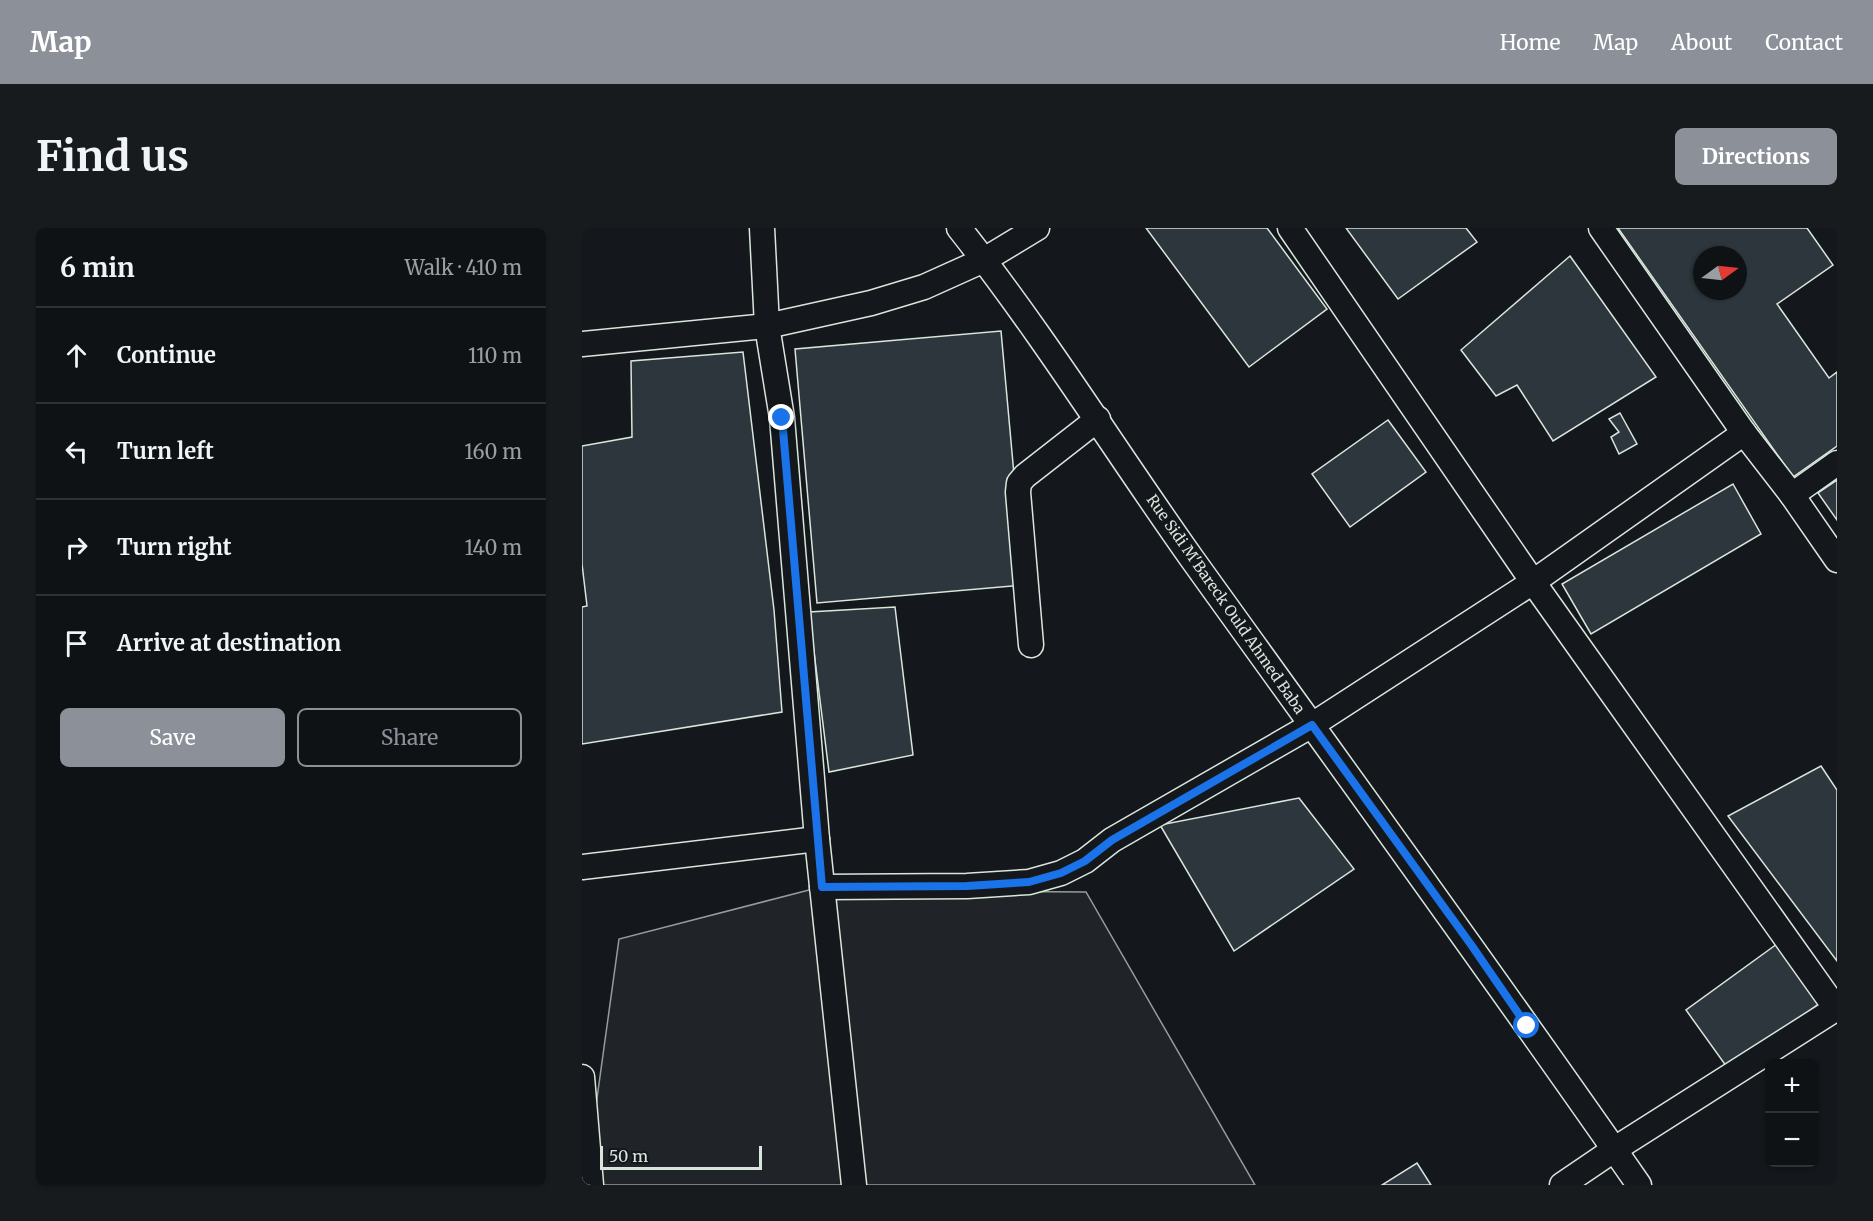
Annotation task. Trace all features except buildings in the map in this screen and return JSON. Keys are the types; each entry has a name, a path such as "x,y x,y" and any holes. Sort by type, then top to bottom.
{"street":[{"path":"762,228 767,326 782,418 817,839 854,1185"},
{"name":"Rue Sidi M'Bareck Ould Ahmed Baba","path":"959,228 1098,419 1184,546 1472,946 1640,1185"},
{"path":"582,344 767,326 871,303 924,287 984,260 1037,228"},
{"path":"1290,228 1533,582 1837,1009 1562,1185"},
{"path":"1601,228 1744,433 1792,495 1837,560"},
{"path":"1032,645 1019,483 1098,419"},
{"path":"822,887 967,886 1029,882 1061,873 1085,861 1112,840 1312,725 1533,582 1744,433"},
{"path":"1792,495 1837,463"},
{"path":"582,867 817,839"},
{"path":"582,1077 591,1185"}],"shaded area":[{"path":"809,890 1086,892 1255,1185 585,1185 619,939"}],"route":[{"path":"782,418 822,887 967,886 1029,882 1061,873 1085,861 1112,840 1312,725 1495,978 1527,1026"}]}
